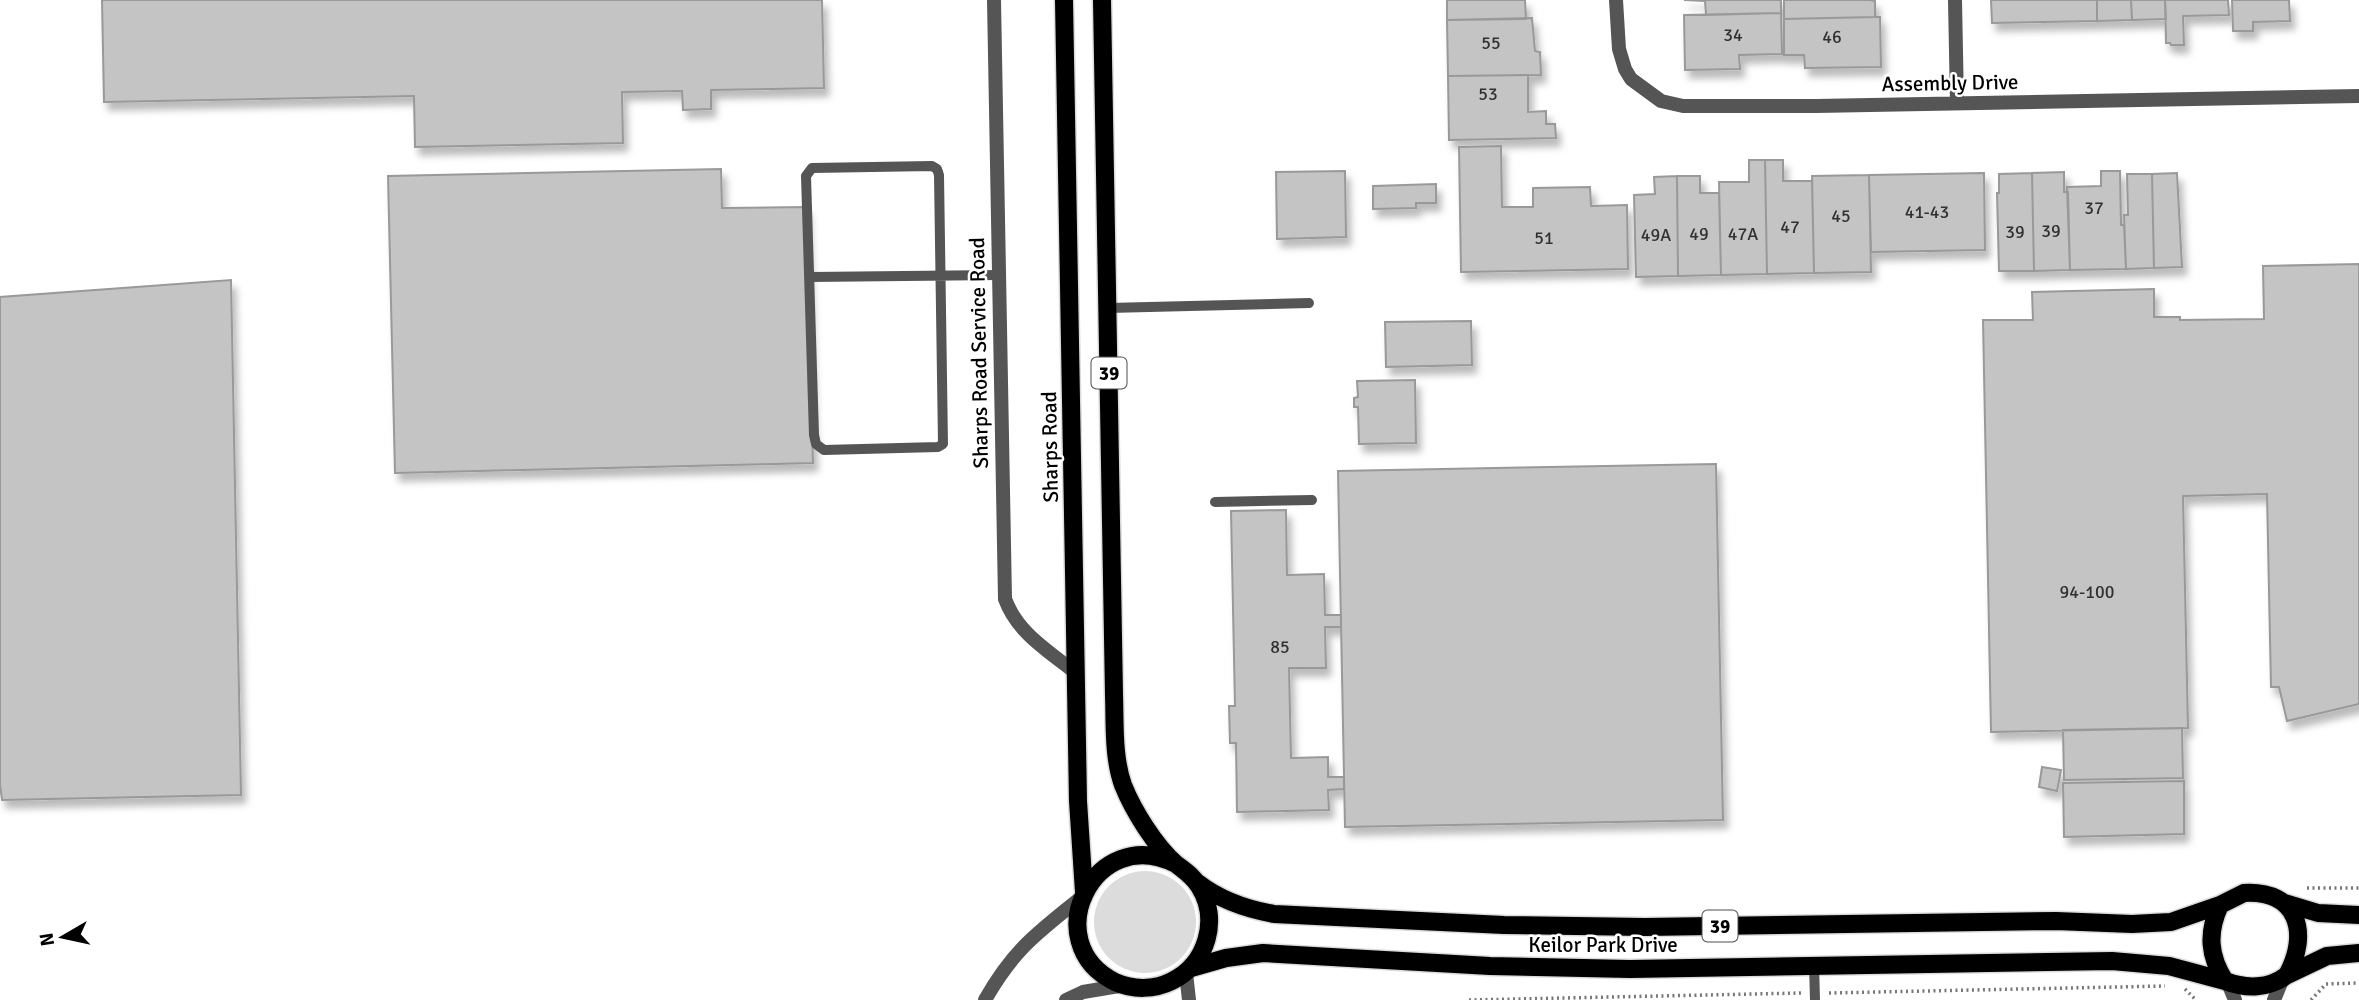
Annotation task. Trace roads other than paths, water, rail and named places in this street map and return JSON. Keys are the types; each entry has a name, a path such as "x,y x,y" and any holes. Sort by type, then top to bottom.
{"main road":[{"name":"Sharps Road","path":"1064,0 1078,801 1083,894"},
{"name":"39","path":"1102,0 1113,681 1118,762 1122,782 1130,800 1151,834 1176,864 1195,880 1208,906 1209,925 1202,952 1188,970 1161,986 1133,991 1097,969 1084,950 1077,918 1083,894 1101,871 1124,858 1150,856 1176,864"},
{"name":"Keilor Park Drive","path":"1195,880 1223,898 1266,912 1293,916 1504,925 1645,927 2056,921 2155,924 2187,918 2220,905"},
{"name":"39","path":"2220,905 2244,893 2254,893 2318,913 2359,915"},
{"path":"2285,903 2299,935 2298,949 2285,977"},
{"path":"2220,905 2213,919 2210,944 2213,957 2226,982"},
{"name":"Keilor Park Drive","path":"1188,970 1246,954 1263,953 1630,969 2122,961 2169,965 2226,982"},
{"name":"39","path":"2226,982 2250,987 2262,986 2327,956 2359,953"}],"street":[{"name":"Sharps Road Service Road","path":"993,0 1005,599 1021,628 1077,674"},
{"name":"Assembly Drive","path":"1616,0 1619,49 1625,69 1640,88 1661,101 1683,106 2359,96"},
{"path":"1955,0 1957,103"},
{"path":"985,1000 1002,970 1020,948 1083,894"},
{"path":"1188,970 1189,1000"},
{"path":"2274,1000 2285,977"},
{"path":"2226,982 2235,1000"},
{"path":"1066,1000 1083,992 1133,991"}],"lane":[{"path":"932,166 937,169 943,443 938,447 824,450 816,444 810,277 806,176 812,168 932,166"},
{"path":"810,277 999,275"},
{"path":"1108,308 1310,303"},
{"path":"1215,502 1312,500"},
{"path":"1814,964 1815,997"}]}
